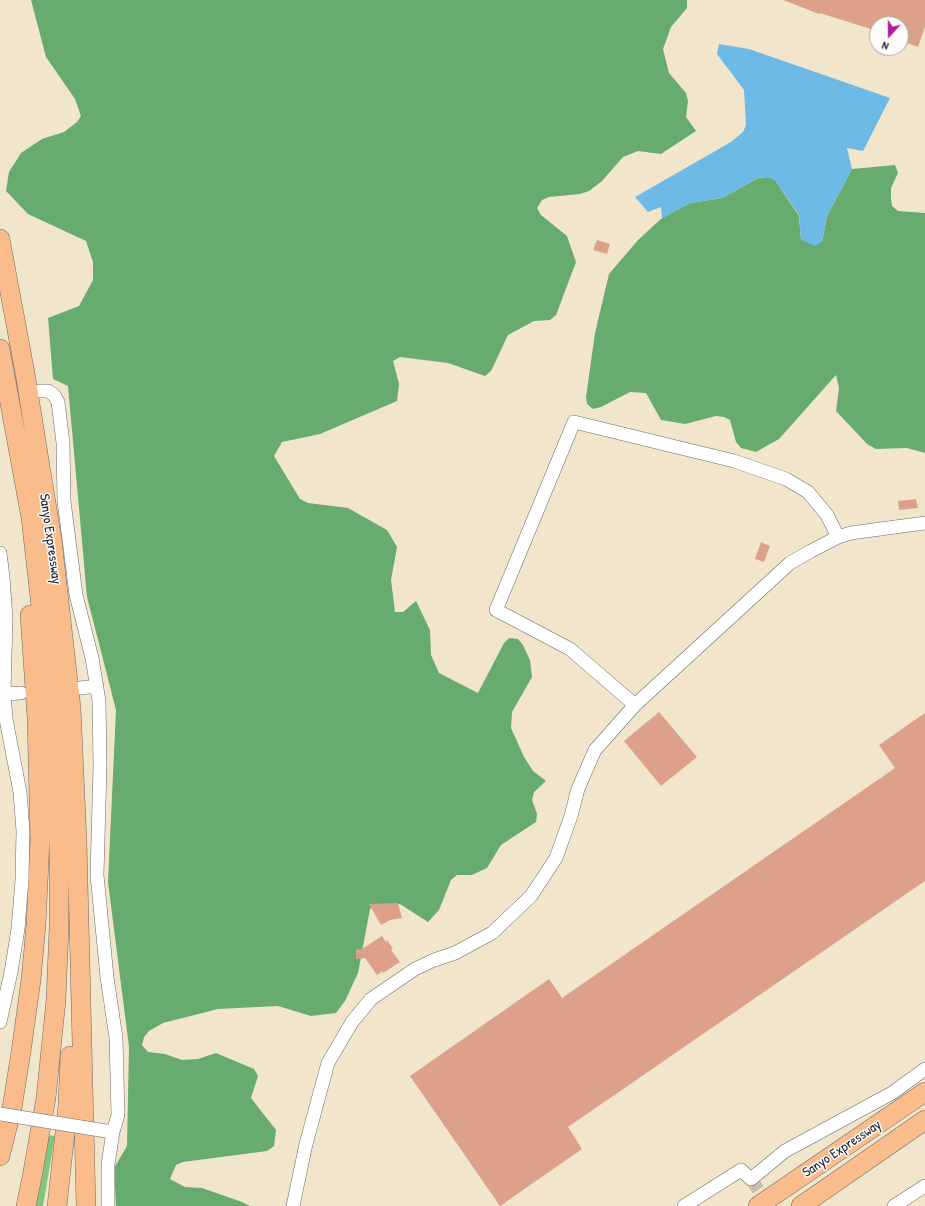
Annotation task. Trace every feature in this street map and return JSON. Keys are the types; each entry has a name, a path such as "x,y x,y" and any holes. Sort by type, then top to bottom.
{"highway":[{"name":"Sanyo Expressway","path":"0,239 25,373 52,540 71,708 77,841"},
{"path":"0,349 31,518 52,707 59,839 59,927 56,1000 46,1098 26,1206"},
{"path":"0,1156 12,1108 32,980 40,838 37,718 30,617 20,519 18,446"},
{"path":"57,1206 68,1105 77,841"},
{"path":"77,841 86,1206"},
{"name":"Sanyo Expressway","path":"758,1206 925,1092"},
{"name":"Sanyo Expressway","path":"801,1206 925,1120"},
{"path":"822,1206 925,1125"}],"street":[{"path":"40,391 48,391 54,395 58,402 63,443 64,501 76,595 92,658 97,686 100,766 97,875 107,977 116,1038 118,1115 109,1131 108,1206"},
{"path":"635,705 570,649 496,610 574,422 734,461 786,479 808,492 827,515 838,537"},
{"path":"293,1206 306,1144 328,1063 352,1022 371,999 415,970 434,960 455,953 492,933 531,896 556,858 571,816 578,789 595,750 635,705 790,563 838,537 851,533 925,523"},
{"path":"0,553 6,620 4,694 6,719 20,792 23,831 22,880 18,929 11,972 0,1022"},
{"path":"80,688 97,686"},
{"path":"4,694 21,693"},
{"path":"684,1206 741,1170 750,1179 785,1151 892,1092 925,1069"},
{"path":"0,1114 109,1131"},
{"path":"894,1206 925,1186"}],"green space":[{"path":"31,0 687,0 687,8 671,27 663,49 669,73 686,93 688,101 686,117 696,131 661,154 638,151 623,157 602,181 589,191 580,194 549,197 542,200 537,208 541,215 567,236 576,262 556,315 550,320 534,321 508,335 491,371 485,376 448,363 400,357 393,361 399,384 397,401 320,434 282,442 274,456 300,499 308,503 348,508 387,530 397,547 391,580 395,612 403,612 416,601 430,630 431,655 439,673 478,693 504,643 509,638 518,639 523,645 530,660 532,677 512,712 511,728 524,757 533,771 546,781 534,792 532,800 537,814 536,822 501,845 487,868 472,875 457,875 451,880 439,910 428,922 400,904 377,905 370,909 358,973 345,1001 336,1013 311,1016 278,1006 218,1009 163,1023 149,1031 144,1037 142,1045 148,1052 165,1054 182,1060 198,1059 216,1053 254,1069 258,1076 251,1098 276,1130 274,1146 267,1151 183,1162 176,1165 170,1179 185,1187 202,1188 250,1206 116,1206 114,1168 127,1146 129,1047 108,882 116,710 87,597 68,386 53,379 48,318 79,306 93,280 93,262 86,241 28,214 6,191 9,172 21,153 42,139 64,132 77,122 81,116 75,99 46,57"},
{"path":"895,165 898,173 891,188 892,206 898,211 925,213 925,453 907,448 876,449 867,444 836,411 839,388 836,375 779,439 756,452 741,448 736,442 730,420 724,417 716,416 685,424 661,420 646,393 630,392 601,407 593,409 587,404 586,397 595,333 609,274 638,240 662,218 690,203 722,198 758,178 768,177 775,180 799,216 801,240 822,242 827,216 852,169"},
{"path":"48,1135 55,1136 43,1206 33,1206"}],"water":[{"path":"719,44 749,49 890,98 863,151 847,148 852,169 827,216 822,242 815,246 801,240 799,215 775,180 768,177 758,178 722,198 690,203 662,218 661,207 648,212 635,197 731,142 743,132 746,125 744,90 717,54"}],"building":[{"path":"783,0 925,0 925,27 918,47 909,44 909,16 869,16 869,28 820,13 819,14"},
{"path":"597,240 610,244 607,254 593,250"},
{"path":"916,499 918,508 899,510 898,501"},
{"path":"761,542 770,546 764,562 755,559"},
{"path":"659,712 697,757 661,786 624,741"},
{"path":"925,713 925,881 568,1127 582,1149 500,1206 410,1076 549,979 562,998 895,768 879,745"},
{"path":"398,903 402,918 390,920 381,925 369,904"},
{"path":"382,936 386,942 387,940 393,949 391,950 400,962 383,973 383,971 377,975 365,958 356,959 356,950 362,949"}],"tunnel":[{"path":"751,1179 769,1206"}]}
